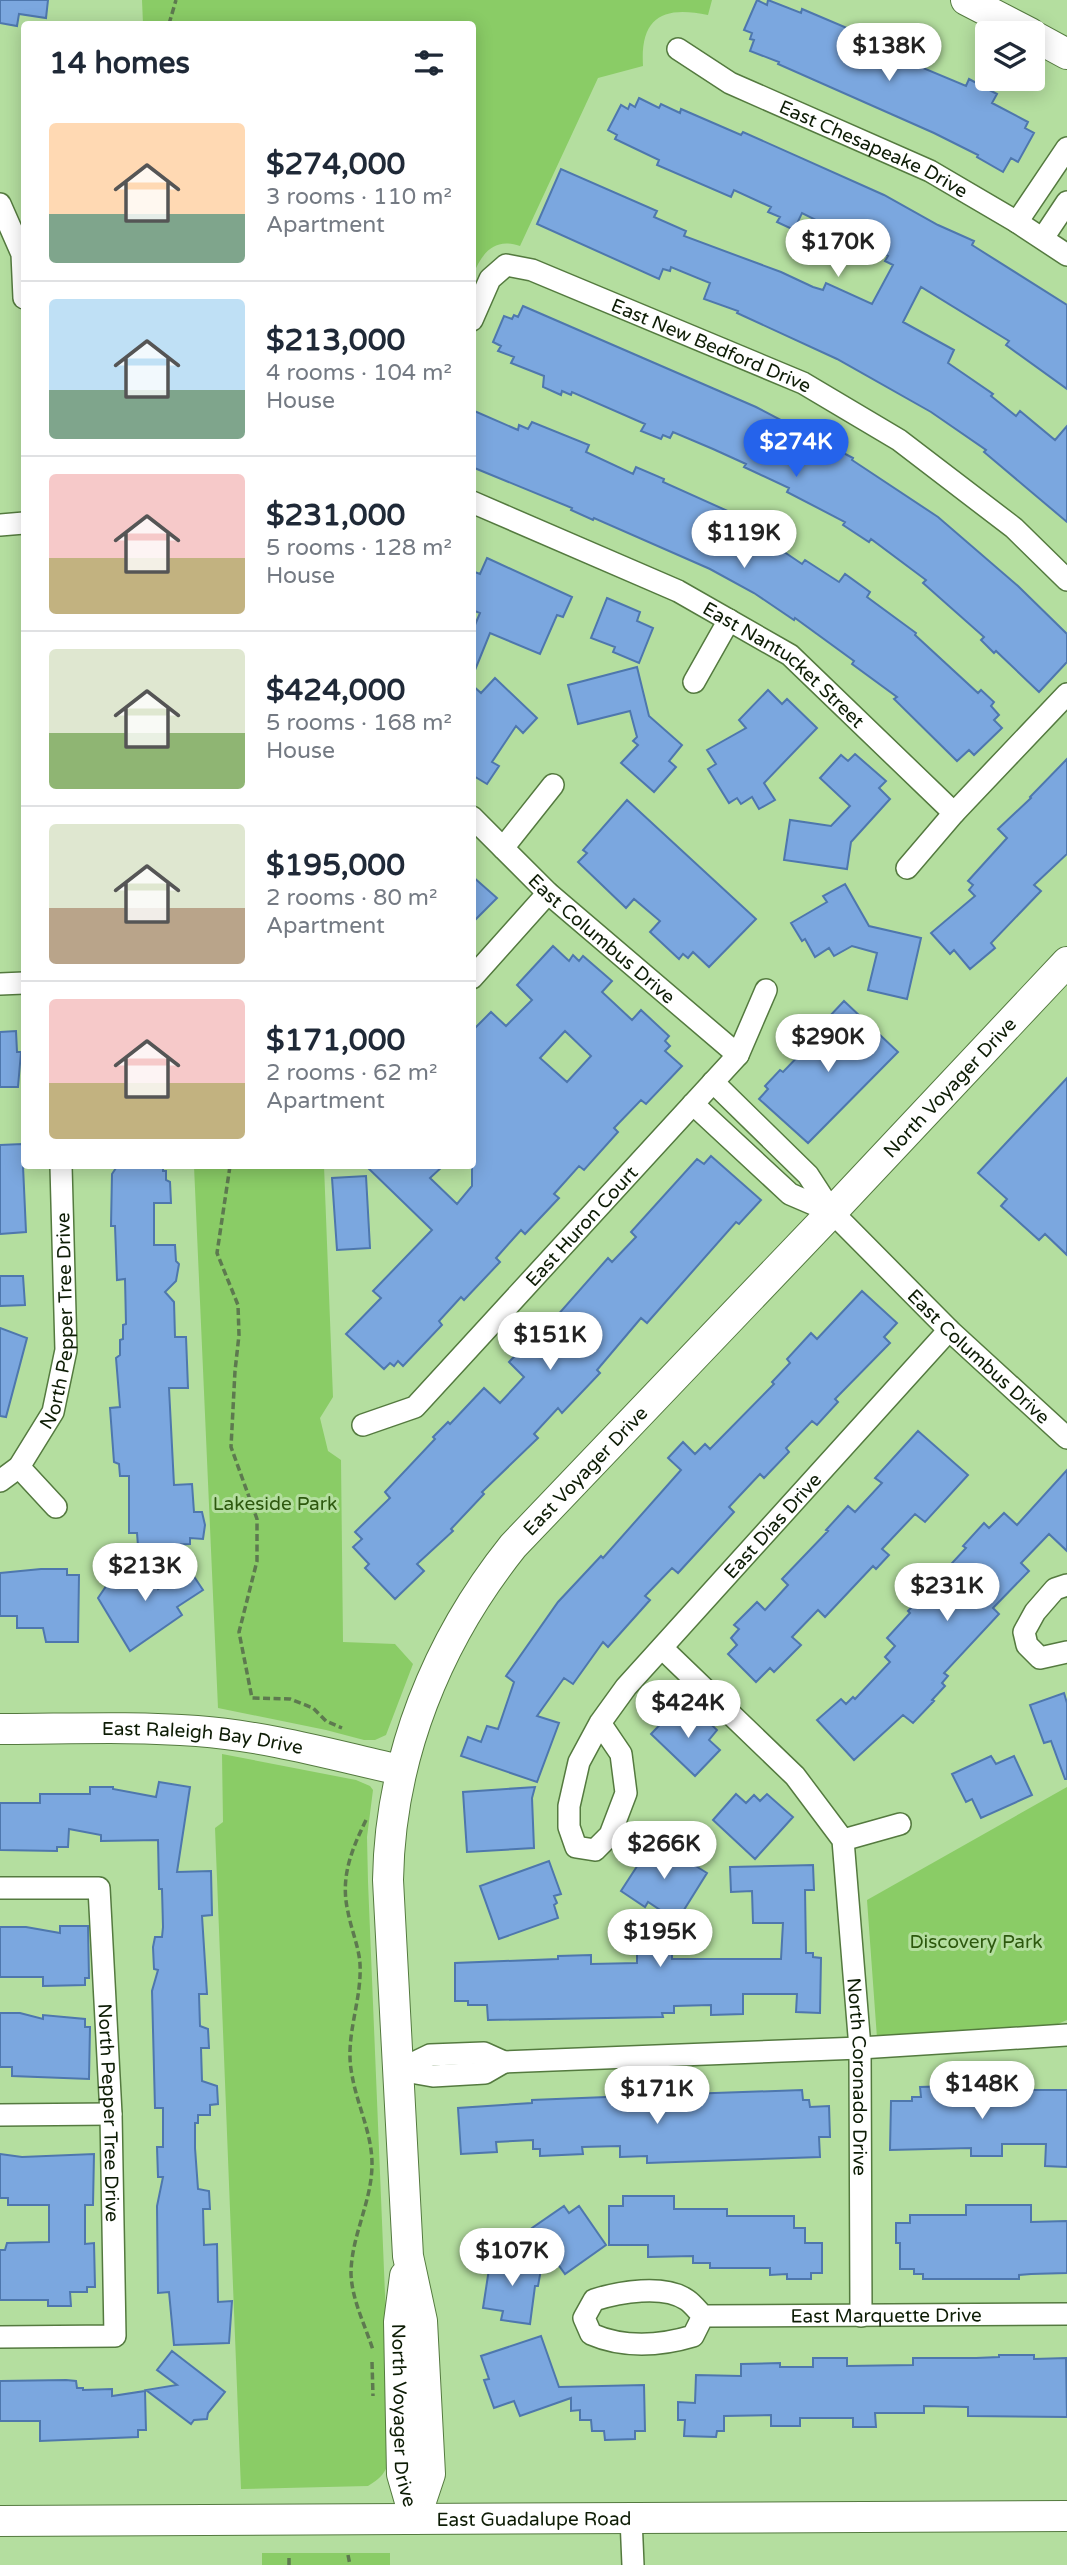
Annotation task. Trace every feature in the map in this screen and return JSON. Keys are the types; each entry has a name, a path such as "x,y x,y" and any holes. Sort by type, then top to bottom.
{"street":[{"path":"966,0 1006,21"},
{"path":"1045,42 1067,54"},
{"name":"East Chesapeake Drive","path":"678,49 730,83 930,171 1043,238 1067,256"},
{"path":"1017,222 1067,148"},
{"path":"1043,238 1067,202"},
{"path":"0,204 21,252"},
{"name":"East New Bedford Drive","path":"476,311 490,279 506,265 531,270 803,383 899,440 1014,528 1067,580"},
{"name":"East Nantucket Street","path":"476,504 678,591 790,655 954,813"},
{"path":"0,524 21,523"},
{"path":"694,682 729,620"},
{"path":"907,868 954,813 1067,694"},
{"path":"503,848 553,785"},
{"name":"East Columbus Drive","path":"476,821 548,893 738,1055"},
{"path":"476,974 548,893"},
{"name":"North Voyager Drive","path":"832,1212 1067,962"},
{"path":"0,984 21,983"},
{"name":"East Huron Court","path":"363,1425 415,1407 738,1055 766,990"},
{"name":"East Columbus Drive","path":"713,1082 808,1175 832,1212 949,1330 1067,1438"},
{"name":"East Columbus Drive","path":"693,1104 790,1194 832,1212"},
{"name":"North Pepper Tree Drive","path":"19,1467 53,1412 66,1350 61,1169"},
{"name":"East Voyager Drive","path":"400,1770 441,1657 484,1582 513,1545 832,1212"},
{"name":"East Dias Drive","path":"600,1723 621,1754 626,1793 610,1835 595,1850 576,1847 569,1827 569,1806 579,1762 600,1723 626,1687 949,1330"},
{"path":"0,1481 19,1467 57,1507"},
{"path":"1067,1585 1055,1588 1034,1612 1024,1632 1027,1645 1040,1658 1067,1652"},
{"path":"662,1648 795,1776 843,1840 900,1824"},
{"name":"East Raleigh Bay Drive","path":"0,1730 150,1728 198,1731 275,1742 400,1770"},
{"name":"North Voyager Drive","path":"400,1770 389,1845 388,1880 408,2256 422,2321 430,2474 415,2519"},
{"name":"North Coronado Drive","path":"843,1840 860,2048 861,2316"},
{"name":"North Pepper Tree Drive","path":"0,1888 99,1888 111,2113 115,2336 0,2337"},
{"path":"399,2070 430,2054 484,2053 504,2062 860,2048 1067,2035"},
{"path":"0,2115 111,2113"},
{"path":"617,2292 670,2292 688,2300 703,2316 693,2336 667,2344 610,2342 591,2334 584,2318 594,2300 617,2292"},
{"name":"East Marquette Drive","path":"703,2316 1067,2314"},
{"name":"East Guadalupe Road","path":"0,2521 1067,2516"},
{"path":"631,2518 633,2565"}],"path":[{"path":"170,21 176,0"},
{"path":"230,1169 217,1253 238,1305 239,1335 234,1371 231,1447 257,1519 257,1561 239,1632 244,1663 252,1698 290,1699 313,1708 326,1721 344,1730"},
{"path":"367,1817 348,1861 344,1882 347,1910 360,1964 349,2054 352,2076 370,2138 372,2164 370,2187 354,2245 351,2273 353,2294 373,2351 374,2402"},
{"path":"289,2555 289,2565"},
{"path":"348,2555 350,2565"}],"green space":[{"path":"142,0 712,0 708,15 679,12 658,18 646,36 643,66 598,78 520,246 496,245 485,254 476,269 476,21 143,21"},
{"name":"Lakeside Park","path":"194,1169 324,1169 333,1397 320,1418 328,1451 341,1460 343,1642 395,1644 413,1664 386,1735 375,1740 364,1740 218,1708"},
{"path":"222,1754 356,1780 373,1790 367,1837 368,1882 391,2440 387,2467 380,2477 368,2486 241,2489 215,1828 223,1822"},
{"name":"Discovery Park","path":"1067,1787 1067,2020 1053,2026 877,2038 867,1900"},
{"path":"262,2553 390,2553 390,2565 262,2565"}],"building":[{"path":"0,0 48,0 46,18 19,14 17,26 0,23"},
{"path":"757,0 767,5 768,0 801,13 802,9 847,28 844,35 966,86 969,79 975,82 975,91 991,91 997,94 992,103 1028,122 1025,128 1034,133 1018,162 1011,158 1003,172 977,157 978,155 934,133 750,51 754,40 750,39 752,33 744,30"},
{"path":"639,98 659,108 661,104 680,113 681,109 741,135 743,132 884,195 938,225 974,241 972,245 1067,305 1067,389 1006,345 1009,341 921,287 903,322 954,350 948,363 993,394 991,396 1016,416 1020,411 1055,440 1067,426 1067,522 984,452 986,450 931,412 837,359 737,313 738,311 704,299 710,283 671,267 670,271 663,269 659,279 537,224 561,169 657,211 654,217 686,231 684,236 781,272 813,287 823,290 826,283 872,304 893,265 885,261 888,256 802,213 794,230 777,222 780,217 768,212 771,207 734,190 731,197 657,165 659,160 615,139 617,135 608,130 621,105 628,109 630,104 635,107"},
{"path":"523,306 756,407 853,458 852,460 938,517 1018,586 1067,634 1067,662 1039,692 981,640 984,637 923,583 926,580 871,539 869,542 843,525 845,522 787,492 789,488 744,467 746,464 713,449 673,432 670,438 663,435 661,439 641,431 645,424 572,392 571,395 562,391 561,395 543,387 544,376 511,363 514,357 498,351 501,346 493,342 504,316 512,319 514,315 518,317"},
{"path":"476,412 518,430 519,425 528,429 532,422 589,445 586,452 633,474 636,467 664,479 663,482 771,528 765,539 802,564 805,560 839,582 845,574 870,592 867,597 916,633 915,635 978,693 981,690 994,702 991,706 999,715 994,720 1002,728 974,755 969,750 957,761 894,699 897,697 852,664 854,661 795,618 794,620 754,593 710,569 594,518 593,520 571,510 572,508 476,469"},
{"path":"487,558 572,597 563,617 557,615 540,654 490,633 476,668 476,622 480,613 476,612 476,572 480,574"},
{"path":"607,598 640,612 637,621 653,628 639,663 613,652 615,647 591,638"},
{"path":"637,667 649,716 682,745 669,761 676,767 654,792 621,763 638,745 633,741 637,737 630,711 578,724 568,685"},
{"path":"495,678 537,718 523,733 516,726 492,762 499,766 487,784 476,777 476,689 481,693"},
{"path":"768,690 782,704 787,699 817,728 764,783 775,800 759,809 752,797 741,804 737,798 729,803 708,769 716,764 707,750 746,728 739,720"},
{"path":"855,754 886,781 879,788 890,799 851,842 847,869 784,860 790,820 831,826 850,806 820,778 841,755 848,761"},
{"path":"1067,759 1067,854 1034,885 1041,891 991,943 995,948 970,969 954,950 950,954 931,933 975,896 969,890 973,885 968,881 1007,838 998,829"},
{"path":"627,800 756,919 709,967 693,952 688,958 683,954 679,959 650,932 660,921 634,899 626,908 578,862 587,853 583,850"},
{"path":"476,880 497,898 476,919"},
{"path":"845,884 869,926 921,938 907,999 868,990 877,953 852,946 834,956 829,948 815,957 805,939 802,941 791,923 827,902 823,896"},
{"path":"553,946 569,961 573,955 579,961 583,956 612,981 602,992 632,1020 641,1010 669,1036 665,1041 670,1046 665,1051 682,1066 646,1104 641,1100 614,1128 618,1132 584,1170 579,1166 554,1194 559,1198 525,1234 521,1230 496,1258 500,1262 464,1300 461,1297 439,1321 442,1325 403,1366 398,1361 394,1366 390,1363 384,1369 346,1334 381,1298 373,1291 432,1230 369,1169 440,1169 430,1178 457,1204 472,1186 472,1169 476,1169 476,1027 491,1012 506,1026 532,1000 517,985","holes":["565,1031 591,1056 567,1082 540,1058"]},
{"path":"844,1001 898,1052 808,1143 759,1099 768,1089 765,1086 780,1070 783,1072 808,1046 811,1048 835,1024 828,1018"},
{"path":"16,1031 17,1052 21,1052 18,1087 0,1087 0,1032"},
{"path":"1067,1078 1067,1255 1045,1234 1039,1240 1001,1206 1007,1199 978,1173"},
{"path":"21,1144 26,1232 0,1234 0,1145"},
{"path":"711,1156 761,1200 739,1224 736,1222 647,1323 641,1318 597,1370 600,1373 562,1413 558,1408 534,1434 538,1438 482,1492 484,1494 451,1529 453,1531 417,1564 424,1571 395,1599 365,1568 369,1564 353,1547 362,1539 355,1532 390,1498 385,1492 435,1439 433,1437 448,1422 450,1424 484,1388 500,1403 524,1377 509,1362 546,1323 549,1325 608,1258 612,1262 636,1237 631,1232 697,1159 704,1164"},
{"path":"115,1169 163,1169 166,1171 166,1180 170,1182 171,1203 154,1203 154,1245 175,1245 176,1261 179,1264 176,1281 165,1292 174,1302 175,1337 186,1337 188,1388 169,1388 174,1485 192,1484 194,1512 202,1512 205,1525 203,1539 190,1538 190,1544 138,1546 137,1533 129,1533 129,1476 120,1476 119,1464 114,1462 110,1408 120,1407 116,1358 120,1355 120,1340 123,1339 123,1325 126,1324 125,1279 117,1280 115,1226 111,1226 112,1174"},
{"path":"366,1176 370,1248 337,1250 332,1178"},
{"path":"0,1276 23,1276 25,1305 0,1306"},
{"path":"862,1291 897,1323 884,1337 890,1343 835,1399 838,1402 817,1425 812,1421 786,1448 789,1452 764,1478 760,1474 729,1507 734,1512 678,1573 672,1568 645,1596 650,1600 608,1647 603,1642 573,1684 564,1678 537,1716 559,1723 537,1782 461,1756 468,1737 481,1742 487,1726 498,1729 514,1682 506,1676 558,1602 601,1556 603,1558 681,1470 668,1458 683,1442 695,1454 705,1444 710,1449 774,1384 772,1382 790,1363 787,1359 811,1333 817,1339"},
{"path":"0,1328 27,1338 6,1417 0,1416"},
{"path":"918,1431 968,1475 925,1522 915,1514 882,1549 889,1555 876,1569 873,1566 825,1617 818,1610 792,1637 801,1645 774,1672 770,1668 756,1682 728,1654 737,1645 731,1638 739,1629 734,1625 757,1602 765,1610 788,1585 782,1579 848,1506 855,1512 882,1483 875,1478"},
{"path":"1067,1470 1067,1551 1049,1534 1021,1563 1029,1571 993,1608 999,1614 944,1673 948,1676 942,1683 945,1686 932,1700 934,1701 913,1723 903,1715 854,1760 817,1720 841,1699 846,1704 853,1697 855,1699 890,1662 885,1657 895,1646 887,1638 966,1548 963,1546 984,1523 989,1528 1004,1513 1017,1525"},
{"path":"145,1568 158,1589 189,1569 203,1590 177,1607 182,1615 130,1651 98,1598 113,1576 123,1570"},
{"path":"67,1569 67,1575 79,1575 78,1642 46,1642 43,1628 17,1628 17,1616 0,1616 0,1573"},
{"path":"1064,1693 1067,1703 1067,1779 1051,1741 1044,1743 1030,1705"},
{"path":"697,1711 717,1730 709,1740 720,1750 695,1776 651,1734 671,1713 676,1719 682,1713 689,1720"},
{"path":"991,1756 996,1764 1014,1756 1032,1795 981,1818 972,1799 966,1802 952,1774"},
{"path":"159,1782 190,1787 177,1872 211,1871 212,1915 202,1916 207,1994 199,1994 200,2026 208,2029 209,2048 201,2048 202,2081 217,2086 218,2104 210,2105 210,2115 198,2115 198,2123 195,2123 195,2148 198,2189 209,2191 210,2209 203,2209 204,2245 217,2244 218,2302 232,2301 229,2343 174,2345 169,2292 158,2293 157,2206 163,2177 158,2177 157,2147 163,2147 163,2108 155,2108 152,1991 158,1970 154,1969 153,1947 155,1937 162,1937 163,1927 158,1840 101,1841 101,1835 69,1829 68,1847 57,1847 57,1851 0,1850 0,1803 40,1803 40,1794 90,1794 90,1787 113,1787 156,1797"},
{"path":"535,1787 532,1798 534,1848 467,1852 463,1792"},
{"path":"736,1794 746,1803 754,1795 760,1801 767,1794 793,1817 755,1859 713,1820"},
{"path":"654,1840 707,1873 677,1921 648,1902 645,1907 621,1891"},
{"path":"549,1861 561,1894 554,1896 558,1918 499,1939 480,1886"},
{"path":"813,1865 814,1890 805,1890 806,1953 813,1953 813,1957 821,1958 820,2013 796,2012 797,1994 743,1994 743,2014 711,2015 711,2005 674,2006 674,2013 662,2013 663,2017 488,2020 487,2005 468,2005 468,2001 455,2001 455,1963 591,1955 591,1964 637,1963 637,1953 672,1952 672,1959 781,1959 783,1923 753,1923 752,1891 731,1892 730,1867"},
{"path":"60,1926 88,1926 89,1978 85,1978 85,1985 43,1986 43,1977 0,1977 0,1927 26,1927 60,1933"},
{"path":"0,2013 20,2013 43,2019 43,2015 85,2019 85,2027 90,2027 89,2079 12,2076 12,2067 0,2067"},
{"path":"953,2086 1000,2090 1067,2090 1067,2167 1045,2166 1046,2144 1002,2144 1002,2156 971,2156 971,2148 890,2150 891,2101 912,2101 912,2097 921,2097 920,2087"},
{"path":"802,2090 803,2100 809,2100 810,2107 829,2106 830,2137 819,2137 820,2157 647,2163 647,2156 620,2157 620,2146 582,2147 583,2154 540,2156 540,2149 533,2149 533,2140 496,2142 497,2152 461,2154 458,2108 532,2103 532,2100 632,2096 641,2096 641,2100 687,2099 687,2094"},
{"path":"0,2154 22,2157 94,2154 93,2205 85,2205 85,2244 94,2243 95,2287 87,2287 87,2292 70,2292 71,2306 48,2306 48,2300 0,2300 0,2250 5,2250 7,2243 49,2242 49,2205 8,2205 8,2198 0,2198"},
{"path":"623,2196 674,2196 674,2209 727,2209 727,2216 794,2216 794,2228 805,2228 805,2243 822,2243 822,2273 811,2273 811,2279 787,2279 787,2274 770,2275 770,2268 710,2268 710,2263 693,2263 693,2256 648,2257 648,2245 609,2245 609,2206 623,2206"},
{"path":"966,2205 1031,2205 1031,2222 1067,2221 1067,2273 1019,2275 1019,2279 923,2279 923,2274 914,2274 914,2269 900,2269 900,2243 896,2243 896,2223 910,2223 910,2215 966,2215"},
{"path":"564,2206 569,2213 579,2206 606,2245 565,2274 532,2228"},
{"path":"491,2256 542,2264 538,2286 535,2286 530,2324 501,2320 503,2311 483,2308"},
{"path":"541,2336 559,2387 644,2385 645,2431 635,2431 635,2439 605,2440 604,2431 592,2431 591,2420 580,2420 580,2410 571,2411 571,2398 520,2416 514,2401 494,2408 484,2380 489,2379 481,2356"},
{"path":"172,2351 225,2392 208,2413 207,2419 194,2420 191,2424 146,2390 177,2385 157,2370"},
{"path":"1034,2355 1034,2359 1066,2358 1067,2417 968,2416 968,2407 924,2406 924,2413 875,2413 876,2427 853,2427 853,2418 800,2418 800,2426 771,2426 771,2415 724,2416 724,2431 717,2431 716,2437 684,2436 685,2420 678,2420 678,2402 695,2403 696,2375 741,2376 741,2364 780,2363 780,2367 813,2367 813,2358 847,2358 847,2366 913,2365 913,2358 976,2358"},
{"path":"0,2381 76,2381 77,2388 83,2390 112,2389 112,2396 145,2391 146,2430 138,2430 138,2437 40,2441 40,2421 0,2421"}]}
